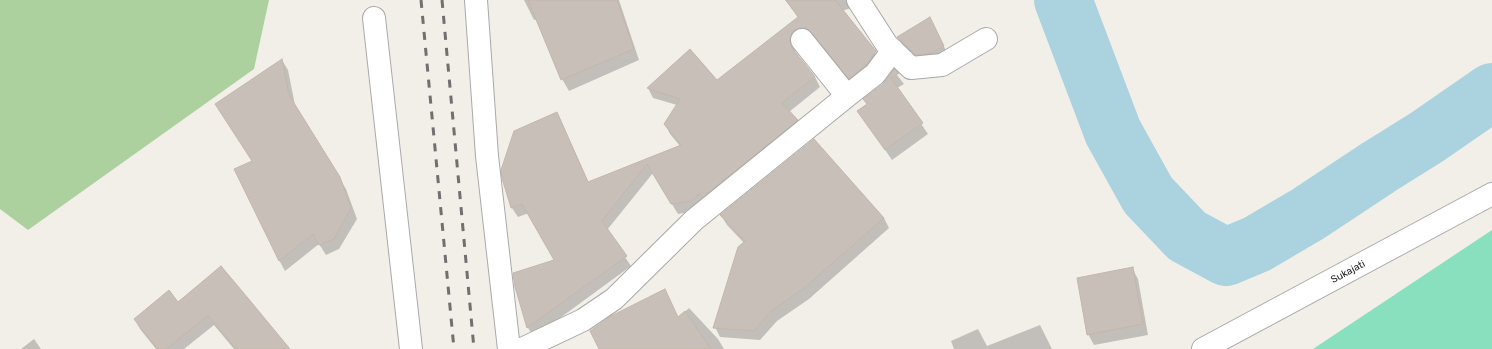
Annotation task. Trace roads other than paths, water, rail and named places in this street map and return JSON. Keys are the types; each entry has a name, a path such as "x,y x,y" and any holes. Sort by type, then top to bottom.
{"street":[{"path":"476,0 487,156 509,349"},
{"path":"858,0 887,46 912,68 942,65 986,39"},
{"path":"374,18 411,349"},
{"path":"802,40 847,96"},
{"path":"522,349 583,320 614,299 694,220 876,74 893,50"},
{"name":"Sukajati","path":"1203,349 1492,194"}],"waterway":[{"path":"1063,0 1113,132 1148,195 1187,236 1226,257 1257,244 1308,214 1427,137 1492,92"}],"railway":[{"path":"421,0 454,349"},
{"path":"442,0 474,349"}]}
